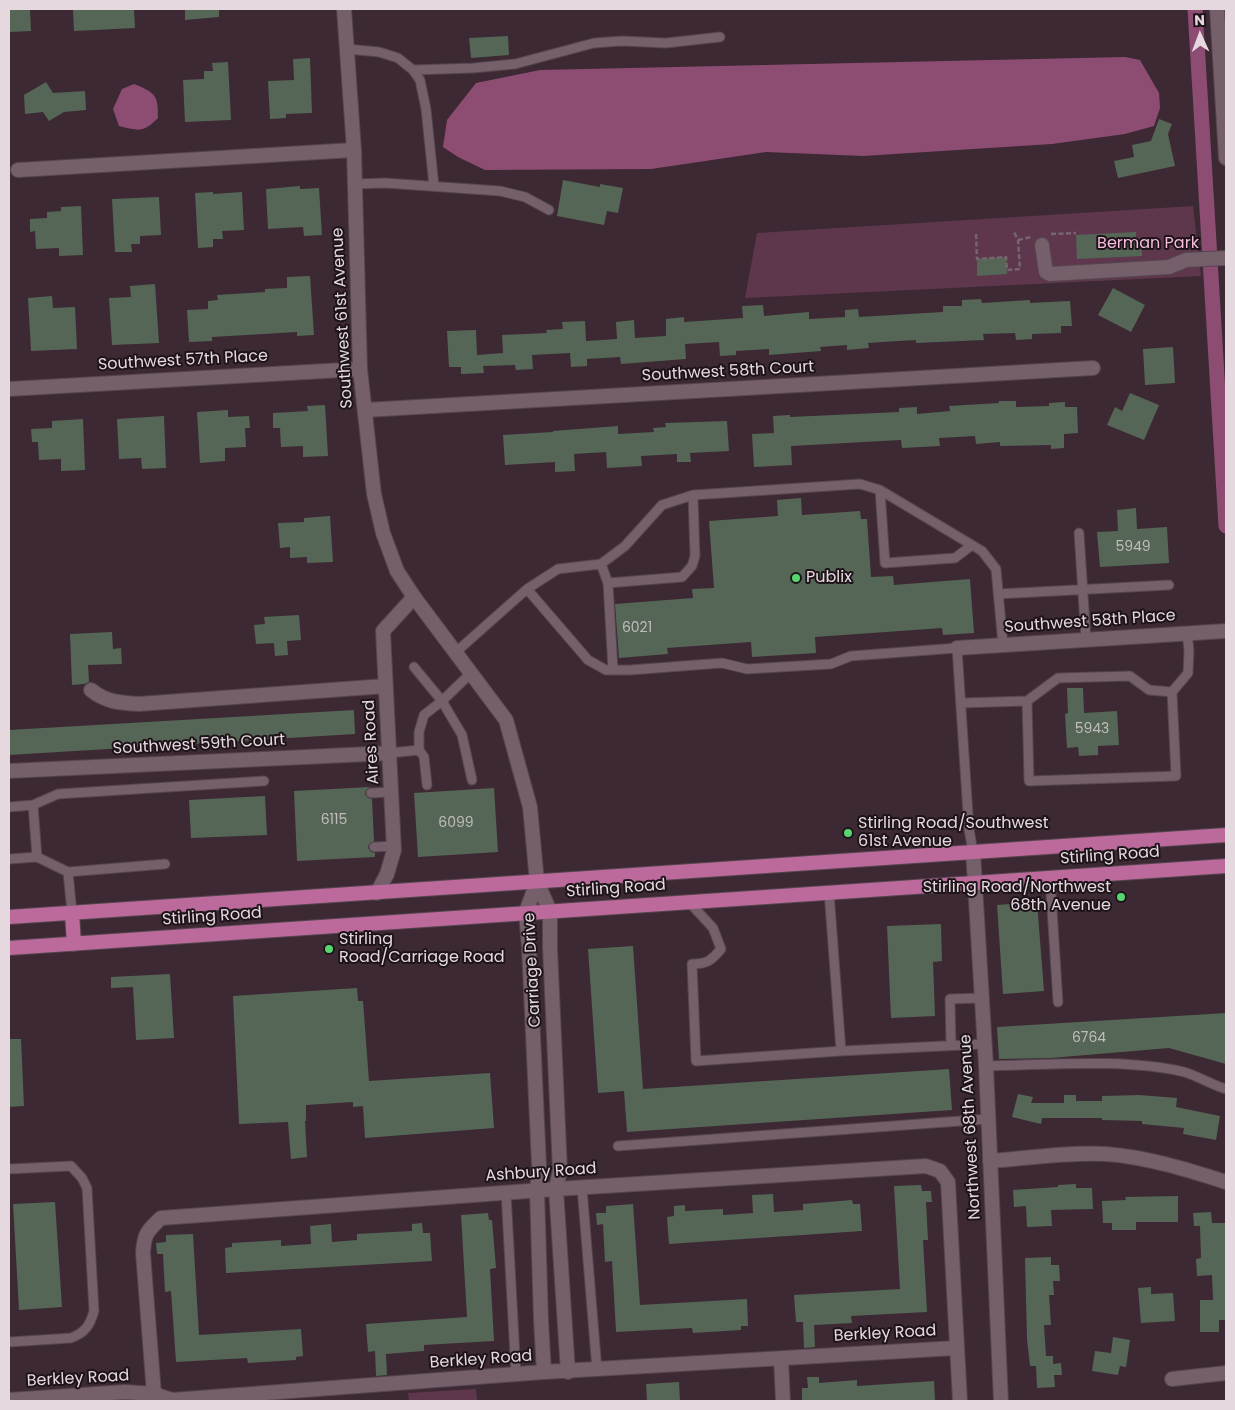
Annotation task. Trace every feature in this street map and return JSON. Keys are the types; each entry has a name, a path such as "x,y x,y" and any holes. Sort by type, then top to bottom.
{"main road":[{"name":"Stirling Road","path":"9,917 1226,835"},
{"name":"Stirling Road","path":"9,948 1226,866"},
{"path":"72,913 74,944"}],"street":[{"name":"Southwest 61st Avenue","path":"344,9 354,150 360,369 374,494 382,532 397,571 414,597 506,720 530,806 537,882"},
{"path":"1217,9 1226,158"},
{"path":"18,170 354,150"},
{"path":"1042,245 1044,268 1050,274 1169,267 1193,260 1226,258"},
{"name":"Southwest 58th Court","path":"365,410 1093,368"},
{"name":"Southwest 57th Place","path":"9,389 360,369"},
{"name":"Aires Road","path":"377,893 388,874 394,846 383,631 414,597"},
{"name":"Southwest 58th Place","path":"957,648 1226,631"},
{"path":"91,690 100,698 116,703 139,704 386,686"},
{"name":"Southwest 59th Court","path":"9,771 390,753"},
{"name":"Northwest 68th Avenue","path":"973,852 986,1066 1001,1401"},
{"name":"Carriage Drive","path":"537,882 550,911 560,1170 556,1189 568,1372"},
{"name":"Carriage Drive","path":"537,882 526,912 531,975 539,1165 537,1191 544,1372"},
{"path":"531,975 551,974"},
{"path":"990,1161 1106,1154 1171,1166 1226,1182"},
{"name":"Ashbury Road","path":"153,1398 143,1252 144,1237 148,1230 161,1218 556,1189 926,1166 940,1171 948,1182 956,1348"},
{"path":"956,1348 960,1401"},
{"name":"Berkley Road","path":"9,1400 126,1392 172,1400 544,1372 956,1348"},
{"path":"781,1358 783,1401"},
{"path":"1172,1379 1226,1373"}],"lane":[{"path":"413,70 473,68 515,64 594,43 630,41 666,43 720,37"},
{"path":"347,49 379,52 398,58 413,70 420,80 426,109 434,186"},
{"path":"355,184 385,183 500,191 525,197 549,210"},
{"path":"456,652 527,589 558,570 601,564 625,546 662,504 693,495 860,484 880,490 982,551 996,569 1003,645"},
{"path":"880,490 885,563 955,558 972,545"},
{"path":"608,583 682,577 692,566 695,556 693,495"},
{"path":"1078,533 1086,640"},
{"path":"601,564 608,583 613,670"},
{"path":"998,594 1169,585"},
{"path":"527,589 588,660 606,670 722,663 747,669 831,664 851,656 957,648 973,852"},
{"path":"1027,701 1030,781 1176,776 1172,692 1188,673 1189,650 1187,633"},
{"path":"414,667 442,701 462,735 472,780"},
{"path":"427,785 424,757 419,750 419,732 424,714 442,701 472,673"},
{"path":"961,703 1027,701 1058,678 1130,676 1149,690 1172,692"},
{"path":"390,753 419,750"},
{"path":"9,807 33,805 58,794 264,781"},
{"path":"371,793 392,792"},
{"path":"33,805 37,857"},
{"path":"374,847 394,846"},
{"path":"9,859 37,857 68,872 165,864"},
{"path":"68,872 72,913"},
{"path":"1050,878 1058,1002"},
{"path":"829,892 841,1050"},
{"path":"688,902 713,928 721,949 712,959 703,964 692,964 696,1061 841,1050 984,1044"},
{"path":"951,1044 950,999 982,998"},
{"path":"986,1066 1096,1064 1142,1066 1185,1073 1226,1089"},
{"path":"618,1146 988,1119"},
{"path":"9,1170 71,1166 82,1178 87,1188 94,1311 91,1324 79,1335 71,1338 9,1342"},
{"path":"582,1188 596,1370"},
{"path":"506,1193 516,1374"}],"path":[{"path":"976,234 977,259 1006,257 1007,270 1020,269 1018,240 1014,232"}],"green space":[{"name":"Berman Park","path":"1193,206 1201,276 745,298 757,233"},
{"path":"476,1389 477,1401 409,1401 408,1393"}],"shaded area":[{"path":"1125,57 1140,60 1159,93 1160,108 1154,126 1125,134 1052,144 863,156 766,152 651,169 485,170 458,157 443,147 447,120 476,83 540,70"},
{"path":"134,84 151,93 157,104 158,118 140,130 119,126 113,109 122,89"}],"building":[{"path":"9,9 30,9 31,31 9,32"},
{"path":"73,9 134,9 135,28 74,31"},
{"path":"185,9 219,9 219,17 185,20"},
{"path":"508,36 509,55 471,58 469,38"},
{"path":"310,58 312,113 286,114 286,118 270,119 268,81 294,80 293,59"},
{"path":"228,62 231,120 185,122 183,80 204,79 204,71 213,71 212,63"},
{"path":"46,82 53,93 85,91 86,110 64,112 49,121 43,112 25,114 24,95"},
{"path":"1159,119 1172,124 1168,134 1175,166 1118,178 1114,161 1134,157 1132,145 1151,141"},
{"path":"563,180 600,187 600,184 623,188 618,213 607,211 604,225 557,216"},
{"path":"300,186 300,189 319,188 322,235 304,236 303,227 268,229 266,189"},
{"path":"213,192 213,194 242,192 244,230 222,231 223,239 213,239 213,247 198,248 195,193"},
{"path":"159,197 161,235 140,236 140,244 131,244 132,252 115,252 112,199"},
{"path":"81,206 83,255 59,256 59,248 36,249 35,231 30,232 30,219 47,218 47,212 61,211 61,207"},
{"path":"1136,232 1136,243 1141,243 1142,256 1077,259 1076,235"},
{"path":"1006,257 1007,274 977,276 977,259"},
{"path":"310,276 314,335 297,336 297,332 212,337 212,341 189,342 187,310 208,309 208,301 218,300 217,295 265,292 265,289 287,288 287,277"},
{"path":"155,284 159,343 112,345 109,298 131,297 130,286"},
{"path":"1113,288 1145,305 1131,332 1098,315"},
{"path":"52,296 53,308 75,307 77,349 31,351 28,298"},
{"path":"981,299 982,303 1030,300 1030,303 1070,301 1072,326 1061,326 1061,333 1032,334 1032,339 1016,340 1015,333 983,334 984,340 916,343 916,340 882,342 868,343 869,348 847,350 847,345 820,347 821,351 769,355 769,349 736,351 736,355 720,356 719,342 685,344 686,359 621,364 620,357 587,359 587,366 571,367 570,353 532,355 533,369 516,370 515,365 483,366 484,373 461,374 461,367 449,367 447,331 476,330 477,355 503,353 502,335 547,333 546,330 563,329 562,322 585,321 586,341 617,339 616,322 634,320 635,338 666,336 666,319 684,317 684,322 743,318 742,306 763,305 764,316 809,312 809,319 845,317 845,310 858,309 859,317 943,312 943,306 962,306 962,300"},
{"path":"1173,347 1175,383 1145,385 1143,349"},
{"path":"1130,393 1159,405 1144,440 1107,425 1115,407 1122,411"},
{"path":"999,401 1016,401 1016,407 1049,406 1049,403 1065,402 1065,407 1077,407 1078,433 1064,434 1064,448 1051,449 1051,445 1000,446 1000,442 976,444 975,436 939,438 940,446 902,448 901,440 791,446 792,465 754,467 752,434 774,433 773,416 790,415 790,417 899,412 899,408 917,407 917,414 950,411 949,406 999,403"},
{"path":"325,405 328,456 303,457 303,446 281,447 280,428 273,428 273,413 308,411 307,406"},
{"path":"228,410 228,417 249,416 250,428 245,428 246,447 225,448 225,461 200,463 197,412"},
{"path":"164,416 166,468 142,469 141,458 119,459 117,419"},
{"path":"83,419 85,470 61,471 61,459 39,460 38,442 32,442 31,429 52,428 52,421"},
{"path":"727,421 729,451 690,453 691,462 677,462 677,454 641,456 642,466 607,468 606,452 574,454 575,471 555,472 555,462 505,465 503,435 618,426 618,434 654,432 653,428 666,427 665,423"},
{"path":"801,498 802,515 860,511 861,519 867,519 871,577 893,576 894,585 970,579 974,633 943,635 942,628 815,637 816,653 752,657 751,642 667,648 668,654 619,658 615,604 693,598 692,589 714,588 709,521 778,516 777,500"},
{"path":"1136,508 1137,529 1167,527 1169,563 1100,567 1097,532 1118,531 1117,510"},
{"path":"330,516 333,562 307,563 307,557 290,558 290,547 280,548 278,523 304,522 304,518"},
{"path":"299,615 301,640 287,641 288,655 275,656 274,643 256,644 254,625 265,624 264,617"},
{"path":"112,632 113,649 121,648 122,664 88,665 89,682 72,685 70,634"},
{"path":"1067,688 1083,688 1084,713 1117,711 1119,745 1098,746 1098,755 1079,756 1078,747 1067,748 1065,714 1068,713"},
{"path":"354,710 355,734 9,755 9,730"},
{"path":"370,787 366,790 365,794 368,798 372,799 374,841 369,844 368,848 371,852 375,853 375,857 297,861 294,791"},
{"path":"494,788 498,852 418,857 414,793"},
{"path":"265,796 267,835 191,838 189,800"},
{"path":"1037,902 1044,991 1003,994 997,905"},
{"path":"941,924 942,961 933,962 935,1016 891,1018 887,926"},
{"path":"633,946 643,1089 949,1069 952,1110 627,1132 624,1091 598,1093 588,949"},
{"path":"170,974 174,1038 136,1040 133,987 111,988 111,977"},
{"path":"357,988 358,1001 363,1001 369,1081 490,1073 494,1128 365,1138 363,1106 353,1107 353,1102 306,1105 307,1157 291,1159 288,1122 239,1124 233,996"},
{"path":"1226,1013 1226,1064 1169,1048 1051,1058 999,1059 997,1027"},
{"path":"9,1039 21,1039 24,1106 9,1107"},
{"path":"1018,1094 1033,1097 1031,1103 1064,1103 1064,1095 1076,1095 1076,1101 1102,1101 1102,1096 1139,1095 1177,1098 1176,1107 1220,1116 1216,1140 1183,1134 1184,1128 1142,1124 1142,1121 1102,1120 1102,1118 1042,1118 1041,1124 1012,1117"},
{"path":"1076,1184 1076,1188 1092,1188 1093,1209 1051,1210 1052,1226 1027,1227 1026,1206 1014,1207 1013,1190"},
{"path":"921,1185 922,1191 931,1191 932,1202 926,1202 928,1240 923,1240 927,1312 851,1316 852,1323 814,1325 815,1347 804,1348 803,1322 796,1322 794,1295 900,1289 894,1186"},
{"path":"773,1194 774,1212 803,1210 803,1204 852,1200 853,1204 860,1204 862,1231 669,1244 667,1217 674,1216 674,1206 685,1205 685,1211 723,1209 723,1215 753,1213 752,1195"},
{"path":"1178,1196 1178,1222 1136,1222 1136,1230 1112,1230 1112,1223 1103,1223 1102,1201 1126,1200 1125,1197"},
{"path":"55,1202 62,1307 19,1310 13,1204"},
{"path":"633,1204 640,1305 747,1299 748,1326 741,1326 741,1330 693,1333 692,1328 616,1332 612,1261 605,1262 603,1224 597,1225 596,1213 606,1213 606,1206"},
{"path":"1211,1212 1212,1223 1226,1223 1226,1320 1219,1320 1219,1332 1200,1332 1200,1300 1213,1300 1212,1275 1197,1276 1196,1259 1201,1258 1200,1226 1194,1226 1193,1213"},
{"path":"488,1213 489,1220 492,1220 496,1268 490,1269 494,1341 424,1345 424,1351 386,1354 387,1375 376,1376 375,1351 368,1352 366,1324 467,1317 461,1215"},
{"path":"422,1223 423,1233 430,1233 432,1261 226,1273 225,1248 232,1247 232,1243 281,1240 281,1246 311,1244 310,1226 331,1224 332,1242 357,1240 357,1234 412,1231 412,1224"},
{"path":"193,1234 199,1335 301,1329 303,1356 296,1357 296,1360 248,1363 247,1358 176,1362 171,1291 165,1292 163,1254 157,1254 156,1243 166,1242 166,1235"},
{"path":"1051,1257 1051,1265 1059,1265 1060,1281 1053,1281 1054,1295 1049,1295 1051,1325 1044,1325 1046,1356 1053,1356 1053,1364 1061,1363 1062,1375 1054,1375 1055,1387 1037,1388 1036,1366 1030,1366 1027,1339 1025,1258"},
{"path":"1151,1287 1151,1294 1173,1293 1175,1321 1141,1323 1138,1288"},
{"path":"1113,1337 1130,1340 1126,1367 1120,1366 1118,1375 1092,1371 1095,1351 1111,1353"},
{"path":"807,1377 819,1377 819,1383 857,1380 857,1386 934,1381 935,1401 802,1401 802,1388 808,1388"},
{"path":"679,1382 680,1401 647,1401 646,1384"}],"waterway":[{"path":"1195,9 1226,526"}],"place":[{"name":"Publix","path":"796,578"},
{"name":"Stirling Road/Southwest 61st Avenue","path":"848,833"},
{"name":"Stirling Road/Northwest 68th Avenue","path":"1121,897"},
{"name":"Stirling Road/Carriage Road","path":"329,949"}]}
